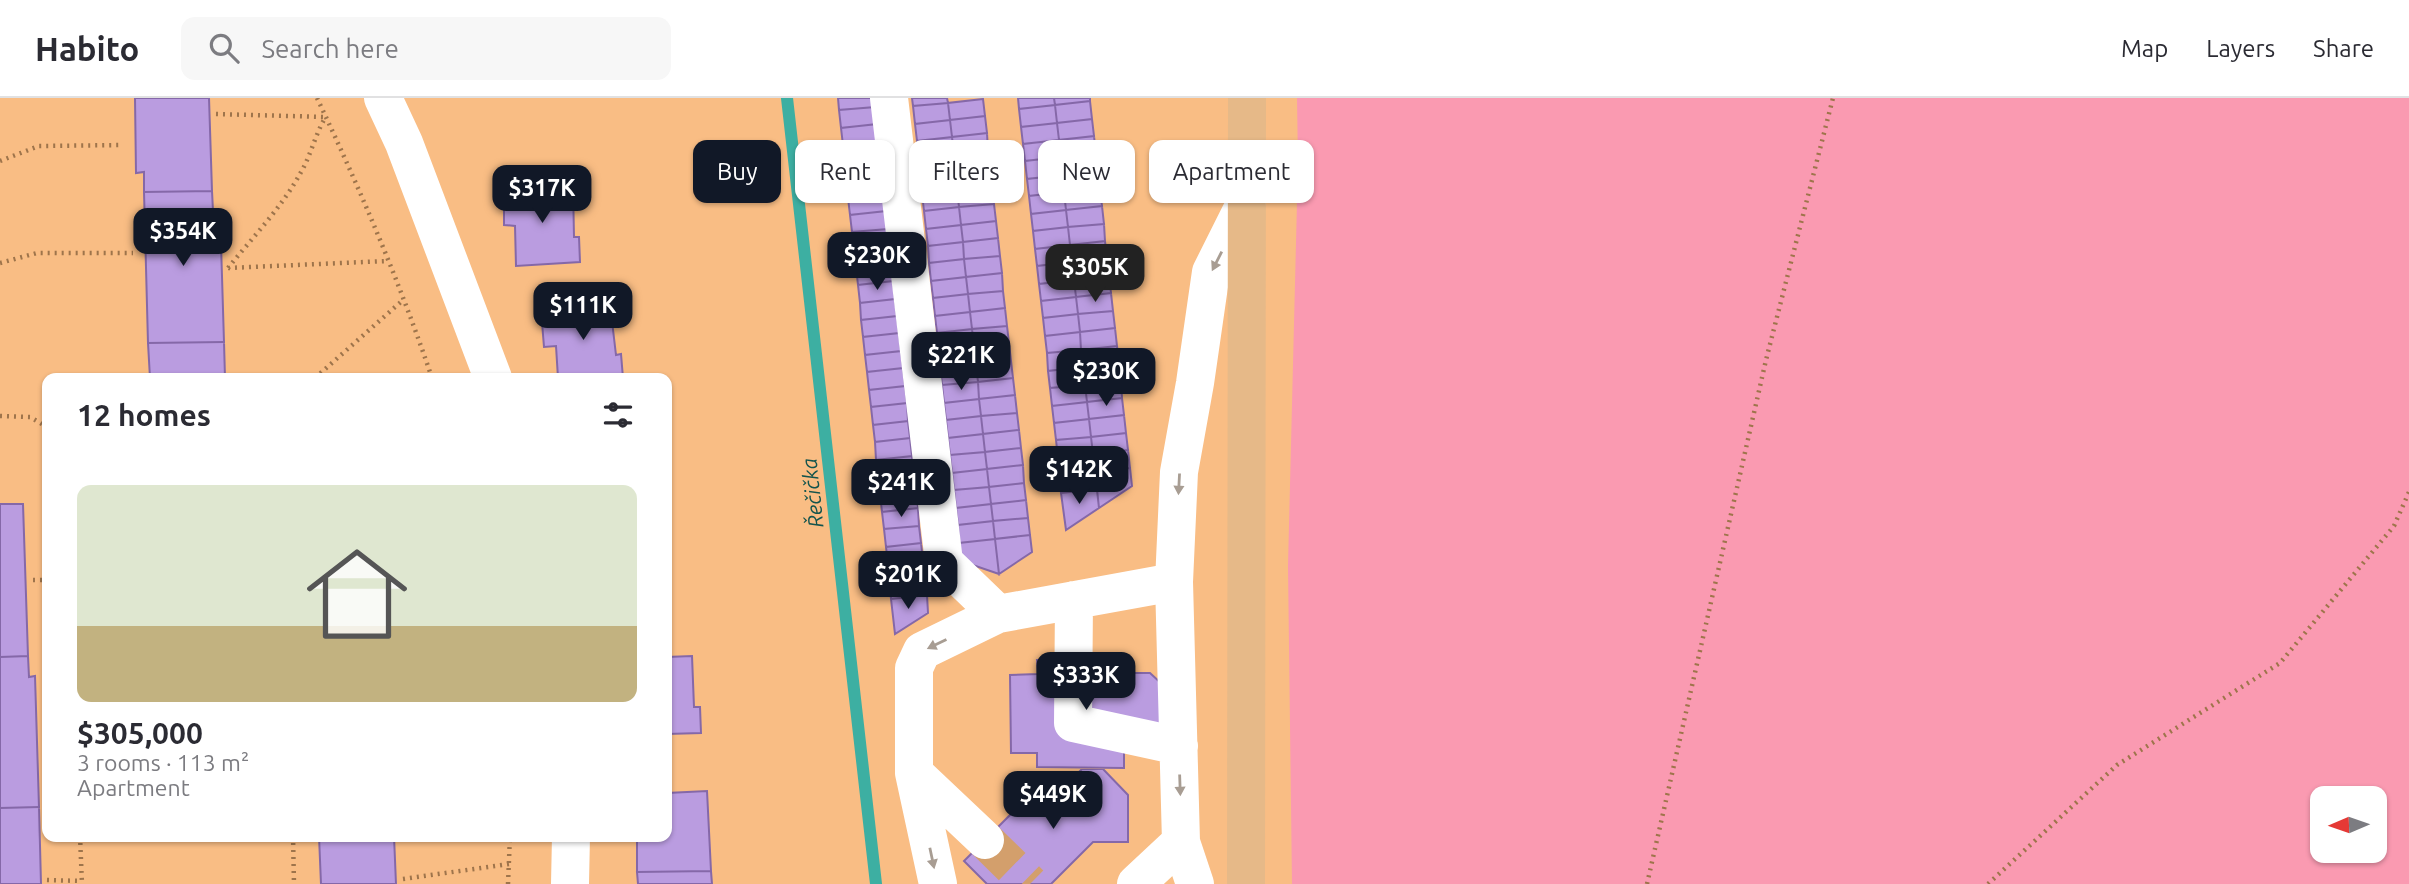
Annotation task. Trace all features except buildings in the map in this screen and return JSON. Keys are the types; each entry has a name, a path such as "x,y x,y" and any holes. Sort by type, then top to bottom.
{"main road":[{"path":"1247,98 1247,140"},
{"path":"1246,884 1247,203"}],"street":[{"path":"383,98 404,143 491,373"},
{"path":"889,98 944,562 998,614"},
{"path":"1195,884 1181,842 1174,582 1179,472 1195,383 1210,272 1245,203"},
{"path":"938,884 914,773 914,668 922,651 998,614 1174,582"},
{"path":"1074,600 1073,723 1179,746"},
{"path":"914,773 985,840"},
{"path":"570,884 571,842"},
{"path":"1136,884 1181,842"}],"path":[{"path":"317,98 387,261 430,373"},
{"path":"1647,884 1766,360 1833,98"},
{"path":"216,114 326,117"},
{"path":"326,117 316,133 301,174 229,268 387,261"},
{"path":"0,161 39,146 122,145"},
{"path":"0,263 37,253 133,253"},
{"path":"322,373 403,300"},
{"path":"0,416 30,417 42,424"},
{"path":"1988,884 2117,765 2280,663 2394,526 2409,492"},
{"path":"33,580 42,580"},
{"path":"47,880 82,883 80,842"},
{"path":"293,842 294,884"},
{"path":"508,884 510,842"},
{"path":"403,879 509,864"}],"shaded area":[{"path":"1297,98 2409,98 2409,884 1292,884 1288,566 1297,203 1314,203 1314,140 1298,140"}],"waterway":[{"name":"Řečička","path":"787,98 876,884"}],"tunnel":[{"path":"985,840 1030,884"}]}
